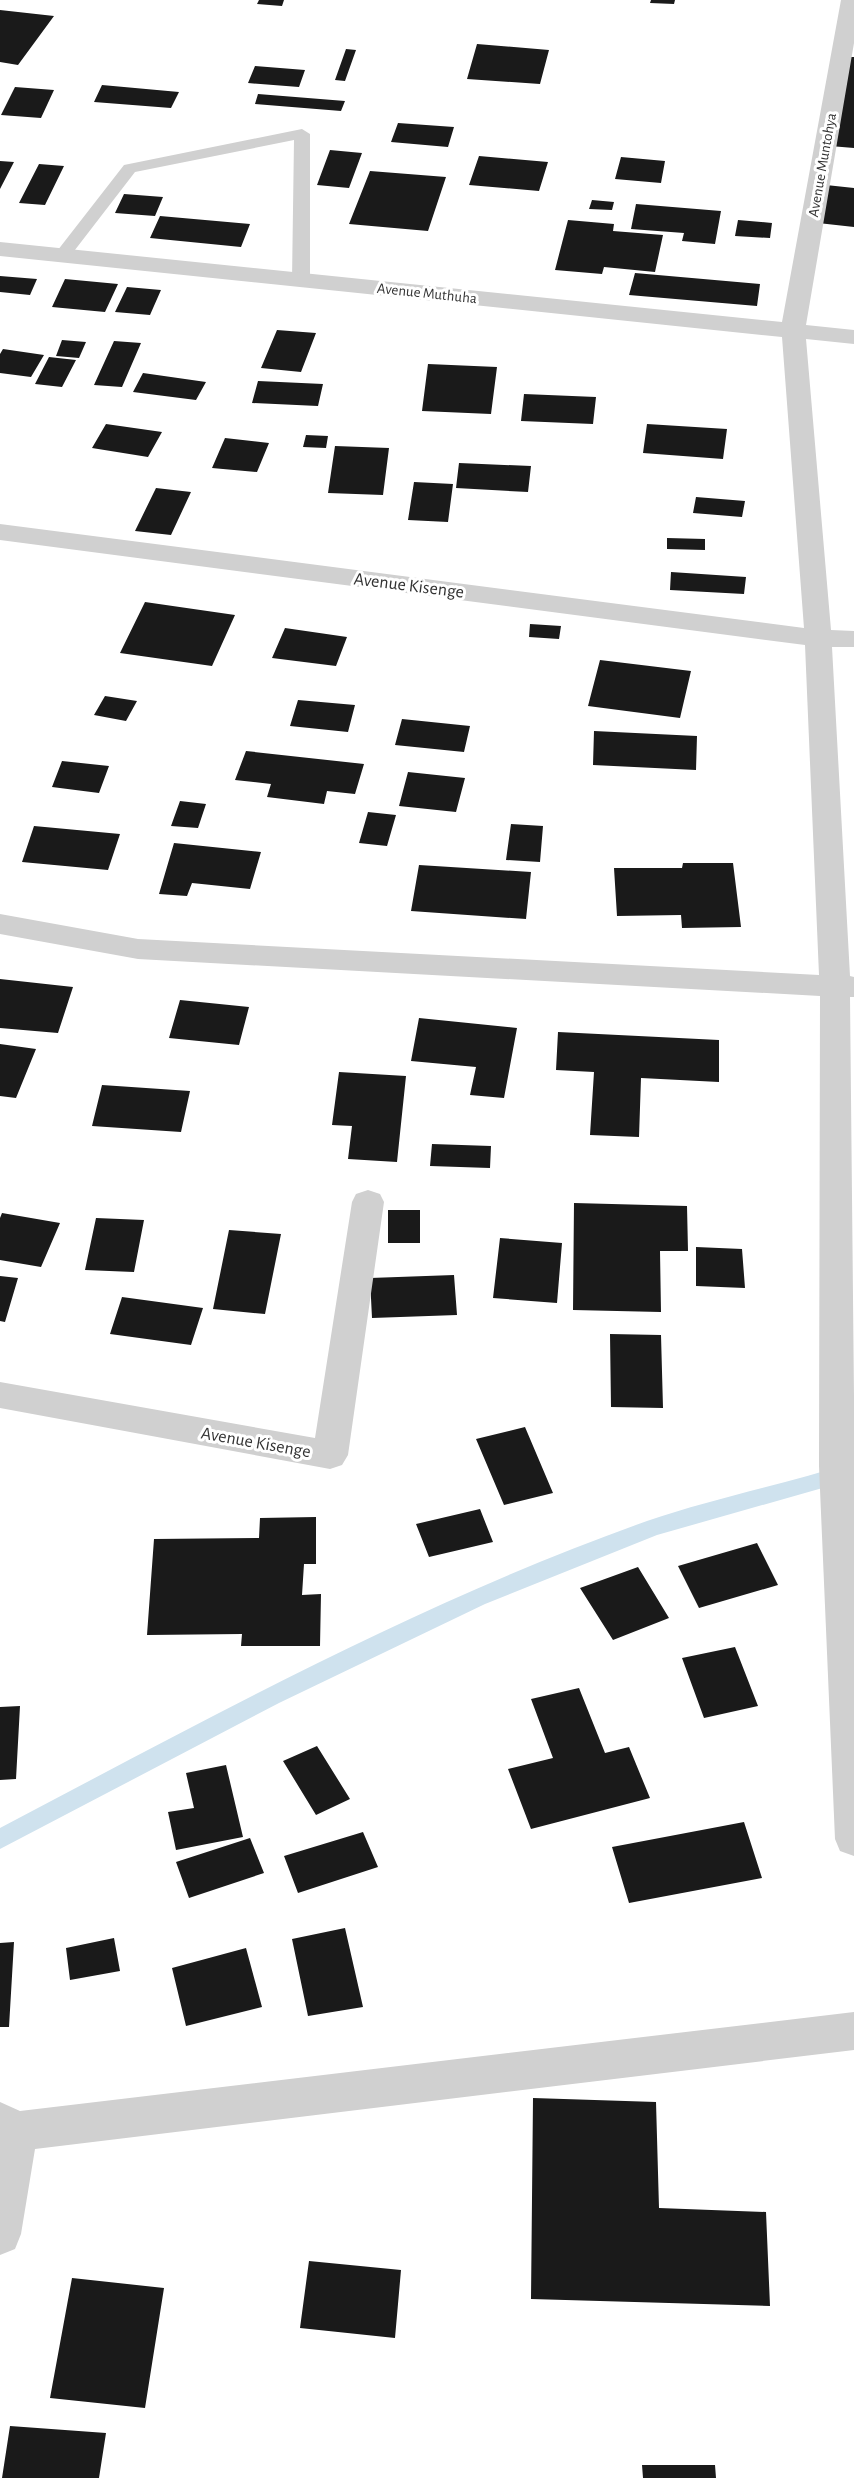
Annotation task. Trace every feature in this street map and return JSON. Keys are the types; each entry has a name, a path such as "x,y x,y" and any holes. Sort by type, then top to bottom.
{"street":[{"name":"Avenue Muntohya","path":"851,0 793,330 844,987 838,1479 854,1839"},
{"name":"Avenue Muthuha","path":"0,249 854,337"},
{"name":"Avenue Kisenge","path":"0,532 818,638 854,639"},
{"path":"0,924 138,949 844,987"},
{"name":"Avenue Kisenge","path":"0,1395 330,1455 368,1202"},
{"path":"0,2234 8,2126 854,2031"}],"lane":[{"path":"62,255 130,168 302,134 301,280"}],"building":[{"path":"259,0 284,0 282,6 257,4"},
{"path":"651,0 675,0 674,4 650,3"},
{"path":"0,10 54,16 18,65 0,62"},
{"path":"477,44 549,50 540,84 467,79"},
{"path":"346,49 356,50 345,81 335,80"},
{"path":"849,57 854,57 854,148 830,146"},
{"path":"255,66 305,70 299,87 248,83"},
{"path":"102,85 179,92 171,108 94,102"},
{"path":"15,87 54,90 41,118 1,115"},
{"path":"258,94 345,101 341,111 255,104"},
{"path":"398,123 454,127 448,147 391,142"},
{"path":"330,150 362,153 349,188 317,185"},
{"path":"479,156 548,162 539,191 469,185"},
{"path":"621,157 665,161 661,183 615,179"},
{"path":"0,161 14,162 0,189"},
{"path":"39,164 64,166 45,205 19,203"},
{"path":"370,171 446,177 428,231 349,224"},
{"path":"826,185 854,188 854,227 818,223"},
{"path":"124,194 163,197 155,216 115,213"},
{"path":"592,200 614,202 612,210 589,209"},
{"path":"636,204 721,211 715,244 682,241 684,233 631,229"},
{"path":"160,216 250,224 241,247 150,238"},
{"path":"568,220 614,224 613,231 663,235 655,272 604,267 602,274 555,270"},
{"path":"738,220 772,223 770,238 735,236"},
{"path":"635,273 760,284 757,306 629,295"},
{"path":"0,276 37,279 30,295 0,292"},
{"path":"65,279 118,284 105,312 52,307"},
{"path":"127,287 161,290 150,315 115,312"},
{"path":"277,330 316,333 301,372 261,368"},
{"path":"62,340 86,342 79,358 56,356"},
{"path":"114,341 141,343 122,387 94,385"},
{"path":"3,349 44,355 31,377 0,373 0,354"},
{"path":"49,357 76,360 62,387 35,384"},
{"path":"428,364 497,367 491,414 422,411"},
{"path":"143,373 206,382 196,400 133,392"},
{"path":"258,381 323,384 318,406 252,403"},
{"path":"524,394 596,397 593,424 521,421"},
{"path":"106,424 162,432 148,457 92,448"},
{"path":"647,424 727,429 723,459 643,453"},
{"path":"306,435 328,436 326,448 303,447"},
{"path":"225,438 269,443 257,472 212,468"},
{"path":"335,446 389,448 383,495 328,493"},
{"path":"459,463 531,466 528,492 456,488"},
{"path":"414,482 453,484 448,522 408,520"},
{"path":"156,488 191,492 171,535 135,531"},
{"path":"696,497 745,501 742,517 693,513"},
{"path":"667,538 705,539 705,550 667,549"},
{"path":"671,572 746,577 744,594 670,590"},
{"path":"145,602 235,615 212,666 120,653"},
{"path":"530,624 561,626 559,639 529,637"},
{"path":"285,628 347,637 336,666 272,658"},
{"path":"600,660 691,671 680,718 588,706"},
{"path":"105,696 137,701 126,721 94,715"},
{"path":"298,700 355,705 348,732 290,726"},
{"path":"402,719 470,726 464,752 395,745"},
{"path":"594,731 697,736 696,770 593,765"},
{"path":"246,751 364,764 355,794 327,791 324,804 267,797 271,784 235,780"},
{"path":"62,761 109,766 99,793 52,787"},
{"path":"408,772 465,778 456,812 399,806"},
{"path":"180,801 206,804 198,828 171,826"},
{"path":"368,812 396,815 387,846 359,843"},
{"path":"511,824 543,826 540,862 506,860"},
{"path":"34,826 120,834 108,870 22,862"},
{"path":"174,843 261,852 250,889 192,883 187,896 159,894"},
{"path":"683,863 733,863 741,927 682,928 681,915 617,916 614,868 682,868"},
{"path":"419,865 531,872 526,919 411,911"},
{"path":"0,979 73,987 58,1033 0,1028"},
{"path":"180,1000 249,1007 239,1045 169,1038"},
{"path":"419,1018 517,1028 504,1098 470,1095 476,1067 411,1061"},
{"path":"558,1032 719,1040 719,1082 641,1078 639,1137 590,1135 594,1072 556,1070"},
{"path":"0,1044 36,1049 16,1098 0,1096"},
{"path":"339,1072 406,1076 397,1162 348,1159 352,1126 332,1125"},
{"path":"102,1085 190,1091 181,1132 92,1126"},
{"path":"432,1144 491,1146 490,1168 430,1166"},
{"path":"574,1203 687,1206 688,1251 660,1251 661,1312 573,1310"},
{"path":"388,1210 420,1210 420,1243 388,1243"},
{"path":"2,1213 60,1223 41,1267 0,1260"},
{"path":"96,1218 144,1220 134,1272 85,1270"},
{"path":"229,1230 281,1234 265,1314 213,1309"},
{"path":"500,1238 562,1243 557,1303 493,1298"},
{"path":"696,1247 742,1249 745,1288 696,1286"},
{"path":"454,1275 457,1315 372,1318 370,1278"},
{"path":"0,1276 18,1278 5,1322 0,1321"},
{"path":"122,1297 203,1308 191,1345 110,1334"},
{"path":"610,1334 661,1335 663,1408 611,1407"},
{"path":"525,1427 553,1493 504,1505 476,1439"},
{"path":"480,1509 493,1542 429,1557 416,1524"},
{"path":"316,1517 316,1564 304,1564 302,1595 321,1594 320,1646 241,1646 242,1634 147,1635 154,1539 259,1538 260,1518"},
{"path":"757,1543 778,1585 699,1608 678,1566"},
{"path":"638,1567 669,1618 613,1640 580,1588"},
{"path":"735,1647 758,1706 704,1718 682,1658"},
{"path":"579,1688 605,1753 629,1747 650,1798 531,1829 508,1769 553,1758 531,1699"},
{"path":"20,1706 16,1779 0,1780 0,1707"},
{"path":"317,1746 350,1799 316,1815 283,1761"},
{"path":"226,1765 243,1837 176,1850 168,1812 194,1808 186,1773"},
{"path":"744,1822 762,1878 629,1903 612,1847"},
{"path":"363,1832 378,1867 298,1893 284,1856"},
{"path":"250,1838 264,1873 189,1898 176,1862"},
{"path":"345,1928 363,2007 308,2016 292,1939"},
{"path":"114,1938 120,1971 70,1980 66,1948"},
{"path":"14,1942 9,2027 0,2027 0,1943"},
{"path":"246,1948 262,2007 186,2026 172,1968"},
{"path":"533,2098 656,2102 659,2208 766,2212 770,2306 531,2299"},
{"path":"309,2261 401,2270 395,2338 300,2328"},
{"path":"72,2278 164,2288 145,2408 50,2398"},
{"path":"10,2426 106,2433 99,2478 2,2478"},
{"path":"642,2465 715,2465 716,2478 643,2478"}],"waterway":[{"path":"0,1839 271,1696 477,1598 653,1528 854,1470"}]}
